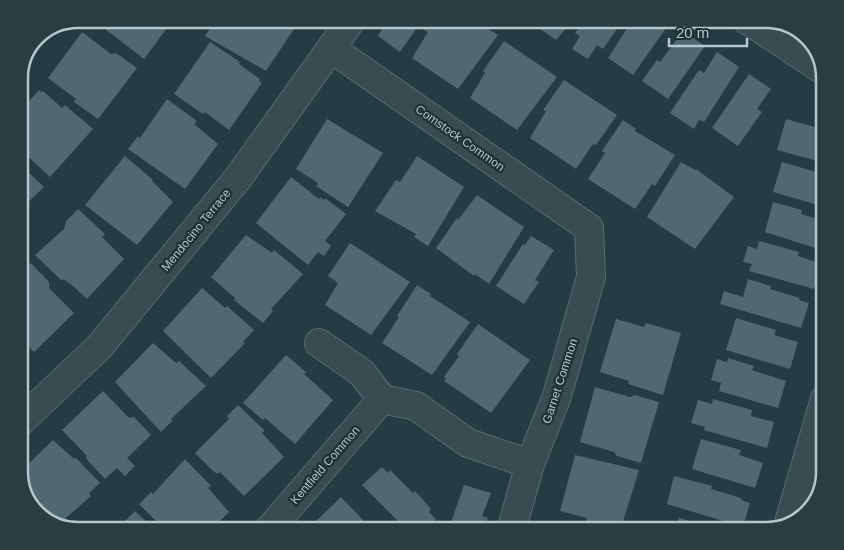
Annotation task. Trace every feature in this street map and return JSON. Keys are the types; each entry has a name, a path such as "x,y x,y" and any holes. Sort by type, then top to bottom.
{"street":[{"name":"Mendocino Terrace","path":"28,414 100,346 238,178 346,28"},
{"path":"760,28 815,65"},
{"name":"Comstock Common","path":"332,48 589,228"},
{"name":"Garnet Common","path":"514,522 530,464 557,396 591,277 589,228"},
{"path":"319,343 362,373 382,399 416,406 468,443 530,464"},
{"name":"Kentfield Common","path":"276,522 382,399"},
{"path":"791,516 816,430"}],"building":[{"path":"104,28 167,28 144,59"},
{"path":"210,28 295,28 266,71 205,36"},
{"path":"383,28 417,28 400,52 378,36"},
{"path":"425,28 487,28 498,35 458,89 412,58 428,32 424,30"},
{"path":"539,28 566,28 556,40"},
{"path":"579,28 618,28 603,49 597,45 588,59 572,49 580,36 575,33"},
{"path":"627,28 666,28 633,75 608,58"},
{"path":"683,31 705,46 668,99 642,81 657,60 660,62"},
{"path":"82,32 111,54 116,53 137,68 98,119 74,102 76,99 48,78"},
{"path":"504,41 557,77 517,130 470,98 485,73 483,71"},
{"path":"210,42 240,62 239,64 260,79 259,81 262,83 229,130 205,112 203,114 174,94"},
{"path":"717,52 739,67 704,122 699,120 694,129 670,113 699,70 704,73"},
{"path":"749,74 771,89 757,109 762,112 738,146 712,128"},
{"path":"564,80 617,115 596,145 593,144 576,169 530,138 546,111 543,110"},
{"path":"39,90 43,91 62,108 65,105 93,129 50,177 28,156 28,103"},
{"path":"167,99 197,121 194,124 218,144 185,189 128,149 138,136 140,138"},
{"path":"327,119 383,153 348,207 316,186 318,183 296,169"},
{"path":"786,119 816,127 816,161 777,150"},
{"path":"623,120 636,129 635,131 675,155 655,186 652,184 635,209 588,179 605,153 602,151"},
{"path":"125,156 153,180 173,202 137,245 85,205"},
{"path":"417,156 464,187 428,246 414,237 416,234 375,211 396,180 400,182"},
{"path":"681,162 696,169 734,197 695,249 647,217"},
{"path":"782,162 816,172 816,204 773,192"},
{"path":"28,172 44,187 28,202"},
{"path":"291,177 319,199 320,197 324,200 325,198 346,214 325,241 331,246 324,256 318,252 308,265 256,223"},
{"path":"477,195 524,227 489,284 475,274 474,276 436,248 457,218 458,220"},
{"path":"773,202 802,210 801,214 816,218 816,248 765,232"},
{"path":"78,209 105,234 102,237 124,259 87,299 73,286 63,279 62,281 35,255 64,229 66,221"},
{"path":"246,235 272,253 274,250 303,274 271,309 273,311 263,323 234,300 235,298 211,277"},
{"path":"531,236 554,250 535,280 539,282 524,304 496,286 523,244 525,245"},
{"path":"759,241 799,252 798,256 816,262 816,283 814,289 749,271 752,264 743,262 748,246 757,249"},
{"path":"350,243 410,282 371,335 325,305 338,283 328,276"},
{"path":"31,263 49,282 49,288 74,313 34,352 28,346 28,266"},
{"path":"748,279 771,286 770,289 800,298 799,300 809,303 801,328 720,304 724,291 743,297"},
{"path":"417,285 431,294 430,296 470,322 432,375 382,343"},
{"path":"202,288 225,308 227,306 254,330 243,342 245,343 211,378 163,331"},
{"path":"736,318 776,330 774,335 798,342 790,369 726,350"},
{"path":"616,319 644,327 646,323 681,333 663,395 628,384 629,381 600,372"},
{"path":"478,324 530,360 491,413 444,381 446,379 444,377 459,356 457,354"},
{"path":"153,343 176,363 179,361 206,386 171,419 173,420 161,432 115,382"},
{"path":"286,355 306,372 304,374 333,400 295,444 265,418 263,420 243,403"},
{"path":"728,358 754,366 752,370 786,381 778,408 719,391 721,383 711,380 717,359 727,362"},
{"path":"595,387 630,397 635,395 659,402 641,463 617,456 614,452 580,442"},
{"path":"103,391 128,417 132,418 133,416 151,435 127,458 135,466 125,476 117,468 105,479 88,461 87,456 62,430"},
{"path":"713,399 752,410 751,416 774,422 767,448 704,430 705,427 691,423 698,400 712,404"},
{"path":"238,405 265,431 262,433 284,457 244,496 220,472 218,474 214,472 195,453 229,419 227,416"},
{"path":"701,439 741,450 739,455 763,463 755,488 692,469"},
{"path":"53,440 74,459 76,458 100,483 89,493 91,496 63,520 61,520 44,510 34,498 28,483 28,464"},
{"path":"575,455 639,470 623,522 586,522 587,518 560,511"},
{"path":"185,459 211,486 208,488 229,512 219,522 157,522 139,504 151,492 153,494"},
{"path":"382,467 388,473 390,470 413,493 415,491 431,509 429,512 436,519 433,522 399,522 362,485"},
{"path":"674,476 712,486 711,489 741,498 741,500 750,503 744,522 726,522 667,504"},
{"path":"464,485 491,493 482,516 488,518 486,522 451,522"},
{"path":"341,497 363,520 361,522 315,522"},
{"path":"135,511 147,522 124,522"},
{"path":"679,518 693,522 678,522"}]}
